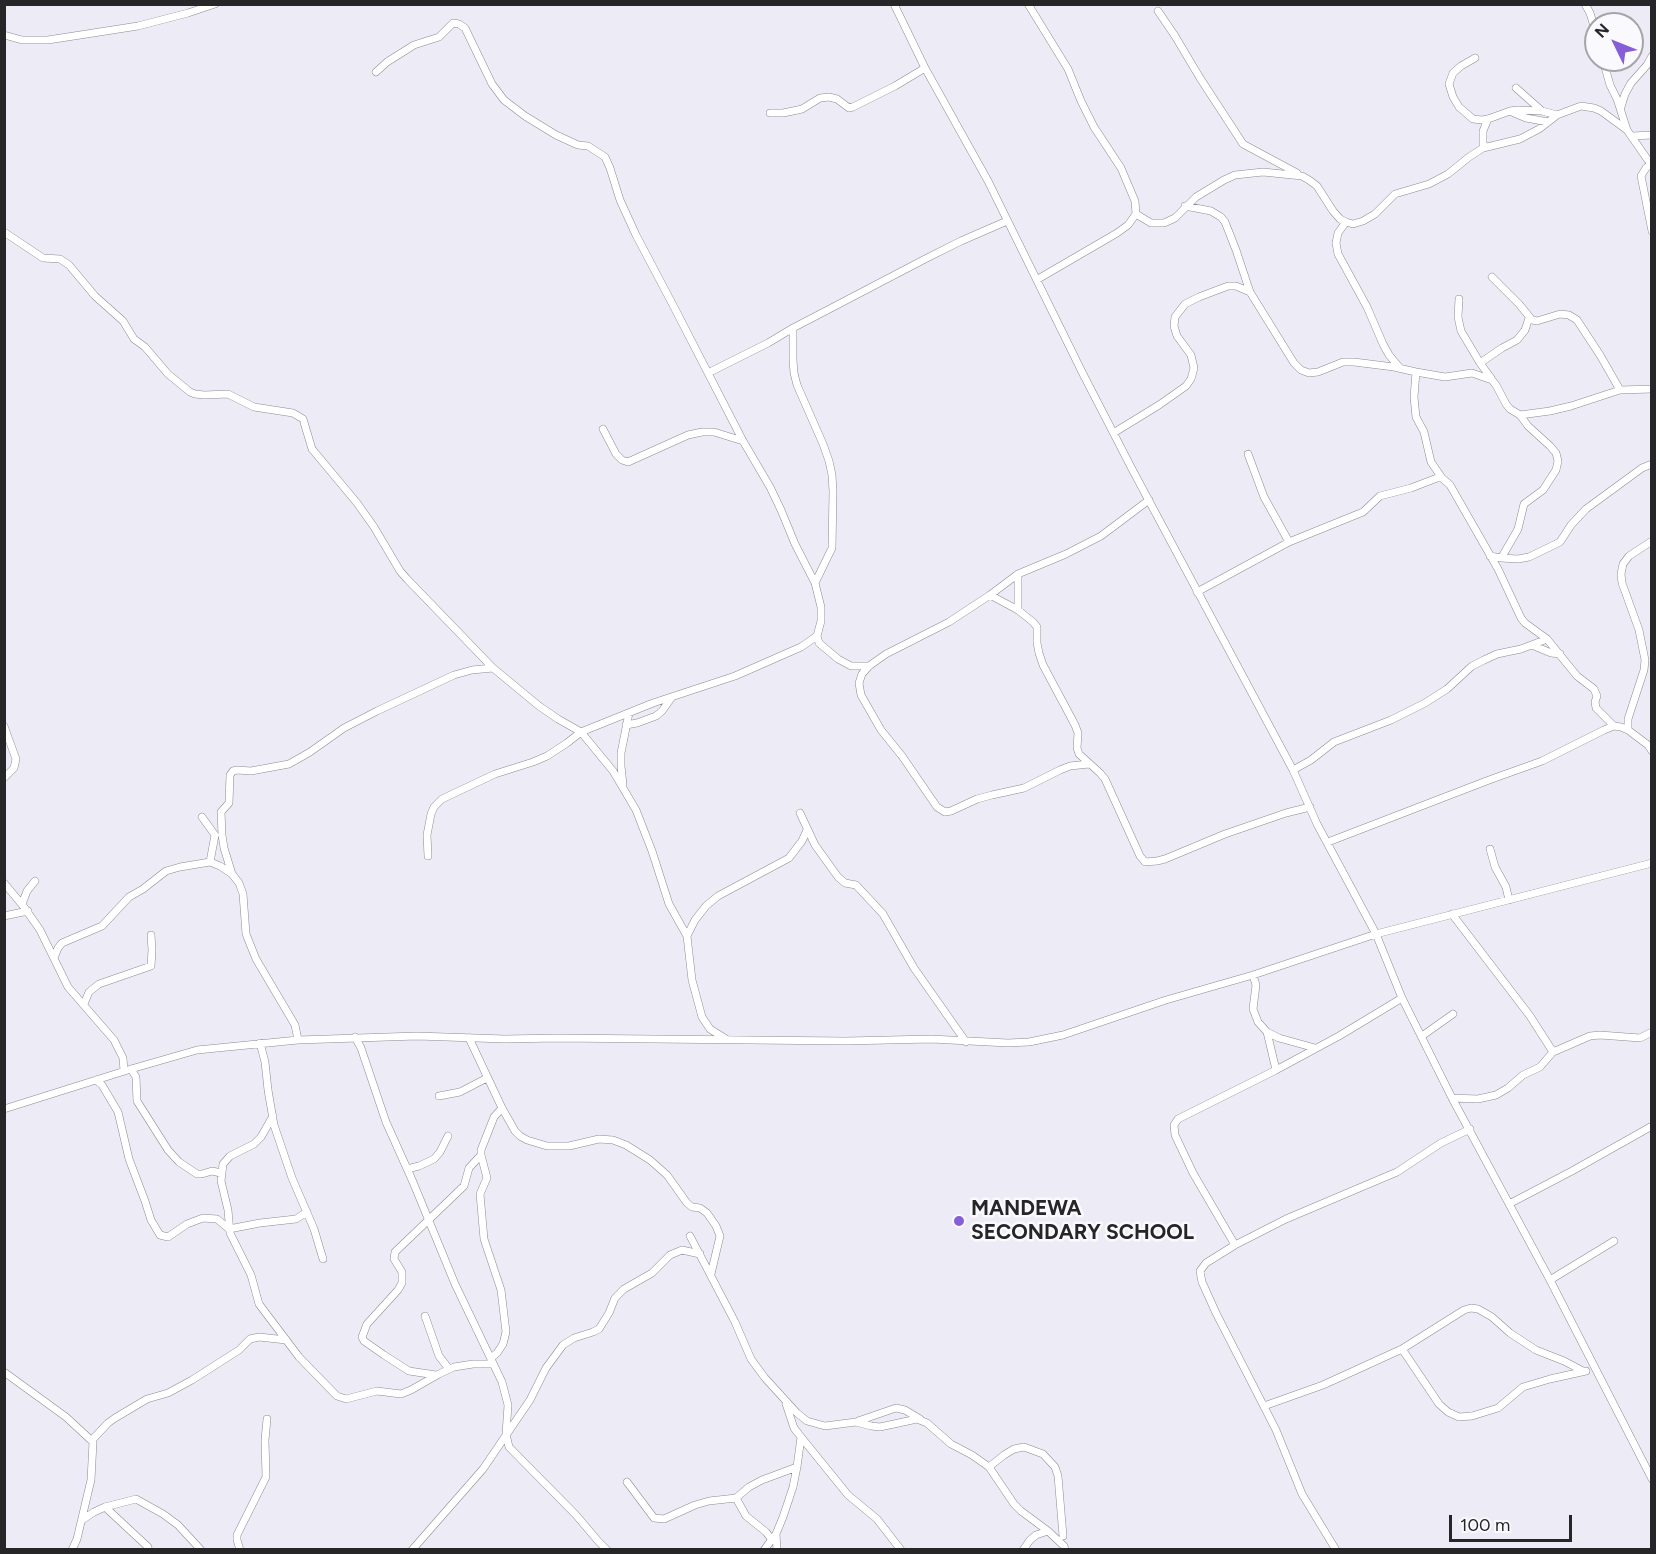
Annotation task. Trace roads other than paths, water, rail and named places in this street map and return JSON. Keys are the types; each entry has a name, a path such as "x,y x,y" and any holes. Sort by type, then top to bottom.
{"street":[{"path":"4,34 22,40 48,40 138,26 215,4"},
{"path":"894,4 925,68 984,172 1083,374 1293,770 1376,934 1402,998 1452,1098 1550,1280 1652,1479"},
{"path":"1028,4 1068,69 1094,127 1121,168 1135,201 1136,214 1128,225 1117,233 1038,279"},
{"path":"1158,11 1243,144 1317,186 1333,212 1340,219 1353,224 1375,214 1395,194 1429,184 1448,174 1484,148 1520,139 1557,115 1581,106 1605,113 1630,133 1652,135"},
{"path":"376,72 414,45 442,35 453,23 459,24 465,28 492,84 504,100 556,135 588,147 605,157 620,200 636,235 742,441 782,510 795,544 815,583 821,608 821,621 817,636 819,643 838,659 851,666 869,666"},
{"path":"1621,108 1628,89 1652,56"},
{"path":"1474,58 1453,74 1449,84 1450,92 1467,114 1482,120 1510,111 1542,111 1557,115"},
{"path":"770,113 801,109 820,98 829,97 853,108 925,68"},
{"path":"1606,72 1630,133 1651,165 1641,176 1652,231"},
{"path":"1516,88 1542,111"},
{"path":"1510,111 1526,118 1548,122"},
{"path":"1484,148 1483,131 1488,119"},
{"path":"1136,214 1151,223 1164,223 1175,218 1185,206 1209,188 1235,175 1263,172 1302,176"},
{"path":"1185,206 1211,211 1225,222 1250,292 1294,363 1301,370 1309,373 1318,372 1343,363 1354,362 1445,377 1472,373 1492,380"},
{"path":"708,373 961,241 1007,221"},
{"path":"1346,222 1338,233 1336,243 1338,254 1367,307 1383,344 1400,368"},
{"path":"4,232 41,257 60,260 69,265 95,296 123,321 134,339 145,347 168,374 190,392 200,395 228,394 254,407 293,413 303,419 312,449 357,503 400,571 493,668 539,706 581,732 605,760 623,787 644,829 669,904 687,936 692,980 702,1017 710,1029 728,1040"},
{"path":"1492,277 1532,320 1536,321 1560,314 1569,315 1577,320 1620,390"},
{"path":"1115,432 1174,395 1191,379 1194,368 1191,355 1177,336 1174,326 1175,317 1185,304 1228,285 1250,292"},
{"path":"1459,298 1458,317 1461,331 1480,363 1506,404 1550,446 1556,453 1558,461 1556,470 1543,490 1524,504 1518,529 1501,558"},
{"path":"1480,363 1517,340 1525,330 1529,318"},
{"path":"793,328 795,379 829,461 832,475 832,548 815,583"},
{"path":"1416,372 1414,397 1416,417 1424,432 1431,462 1450,485 1504,580 1521,618 1547,639 1576,676 1594,689 1597,696 1596,708 1614,726"},
{"path":"1520,415 1571,406 1620,390 1652,389"},
{"path":"603,429 616,454 628,462 682,438 702,432 714,432 742,441"},
{"path":"1248,454 1271,512 1289,542"},
{"path":"1490,556 1518,559 1529,557 1560,542 1571,525 1586,509 1635,473 1652,464"},
{"path":"1197,592 1289,542 1363,512 1380,496 1442,478"},
{"path":"1089,764 1070,766 1024,788 977,800 951,811 941,810 881,730 861,696 859,683 862,674 869,666 885,654 949,622 1018,574 1101,536 1149,500"},
{"path":"1628,730 1628,719 1645,660 1640,630 1620,574 1629,556 1652,541"},
{"path":"1018,574 1018,610"},
{"path":"990,595 1018,610 1037,627 1037,643 1043,665 1075,725 1078,733 1079,754 1105,779 1140,856 1145,862 1165,859 1225,834 1310,807"},
{"path":"428,856 430,814 442,799 495,774 547,756 581,732 735,676 801,647 817,636"},
{"path":"1293,770 1311,760 1334,742 1391,720 1425,703 1447,689 1472,666 1497,654 1516,651 1547,639"},
{"path":"1532,645 1551,653 1560,654"},
{"path":"232,874 224,849 221,815 222,810 229,803 231,773 289,764 344,728 377,711 454,675 493,668"},
{"path":"626,725 656,716 672,697"},
{"path":"623,787 621,760 629,713"},
{"path":"4,726 16,759 14,768 4,778"},
{"path":"1328,842 1542,761 1614,726 1628,730 1650,745"},
{"path":"800,813 815,845 838,877 845,883 856,885 883,915 914,968 966,1042"},
{"path":"202,818 212,828 215,835 210,862"},
{"path":"687,936 695,920 706,906 718,896 789,858 807,830"},
{"path":"1490,849 1509,900"},
{"path":"54,958 62,943 102,926 129,897 166,871 210,862 225,868 239,883 243,894 246,934 264,973 295,1025 298,1040"},
{"path":"4,1109 197,1050 260,1042 417,1036 846,1041 931,1039 1008,1043 1045,1039 1253,975 1376,934 1652,863"},
{"path":"22,904 27,891 35,881"},
{"path":"4,883 28,911 40,930 68,987 114,1040 128,1070 136,1077 136,1098 139,1105 168,1150 179,1162 197,1174 212,1171 220,1173"},
{"path":"4,916 28,911"},
{"path":"1452,914 1530,1016 1553,1052"},
{"path":"84,1004 89,992 99,984 151,966 151,935"},
{"path":"1253,975 1256,985 1253,1008 1258,1022 1267,1032 1279,1038 1315,1048"},
{"path":"1235,1245 1193,1173 1175,1135 1174,1125 1178,1119 1276,1070 1402,998"},
{"path":"1422,1036 1453,1014"},
{"path":"1267,1032 1276,1070"},
{"path":"1452,1098 1478,1099 1496,1095 1523,1075 1540,1067 1553,1052 1595,1035 1640,1038 1652,1032"},
{"path":"355,1037 361,1048 386,1122 455,1284 502,1382 506,1394 507,1443 607,1550"},
{"path":"469,1038 502,1108 515,1131 526,1140 547,1146 569,1146 599,1139 613,1140 627,1145 667,1175 687,1203 707,1213 720,1236 711,1274"},
{"path":"260,1042 273,1116 289,1169 323,1258"},
{"path":"439,1096 460,1092 486,1078"},
{"path":"96,1080 102,1085 118,1112 129,1159 151,1220 163,1237 168,1237 196,1220 217,1219 229,1228 260,1222 296,1219 307,1212"},
{"path":"492,1361 506,1332 501,1290 484,1239 480,1194 487,1178 481,1150 494,1117 502,1108"},
{"path":"273,1116 261,1137 249,1147 230,1156 223,1164 220,1173 228,1210 229,1228 250,1275 259,1304 299,1357 342,1399 376,1391 401,1394 449,1369 492,1361"},
{"path":"1509,1204 1652,1126"},
{"path":"1336,1550 1302,1494 1276,1430 1225,1334 1202,1282 1200,1270 1206,1263 1235,1245 1316,1206 1397,1172 1441,1143 1470,1129"},
{"path":"407,1169 434,1159 448,1136"},
{"path":"436,1375 410,1371 364,1341 362,1337 367,1324 402,1283 402,1272 394,1259 394,1252 464,1186 469,1168 481,1155"},
{"path":"690,1236 735,1322 751,1359 797,1413 807,1421 825,1426 855,1422 896,1408 905,1410 927,1423 951,1444 989,1467 1014,1504 1048,1531 1064,1546 1065,1550"},
{"path":"1550,1280 1614,1241"},
{"path":"412,1550 483,1469 530,1400 549,1363 563,1345 574,1338 599,1329 618,1294 652,1273 670,1255 682,1250 700,1254"},
{"path":"1264,1406 1323,1385 1402,1349 1464,1310 1471,1308 1478,1309 1492,1317 1510,1333 1536,1350 1584,1371"},
{"path":"425,1316 439,1356 449,1369"},
{"path":"92,1440 115,1418 147,1399 168,1393 192,1380 239,1350 250,1339 259,1336 286,1340"},
{"path":"1402,1349 1439,1404 1448,1412 1459,1417 1472,1416 1498,1408 1523,1388 1594,1369"},
{"path":"4,1372 66,1418 93,1442 91,1480 77,1539 72,1550"},
{"path":"786,1402 794,1428 848,1495 877,1519 901,1550"},
{"path":"240,1550 237,1535 266,1477 267,1419"},
{"path":"855,1422 880,1427 912,1419 922,1421"},
{"path":"764,1550 774,1537 793,1487 801,1437"},
{"path":"989,1467 1014,1449 1024,1448 1043,1454 1055,1467 1058,1476 1063,1536"},
{"path":"627,1482 651,1514 658,1519 664,1519 695,1504 736,1498 762,1480 797,1467"},
{"path":"736,1498 746,1516 774,1537 777,1550"},
{"path":"81,1520 94,1512 136,1500 164,1514 178,1525 201,1550"},
{"path":"105,1508 148,1547"},
{"path":"1023,1550 1036,1535 1048,1531"}],"place":[{"name":"MANDEWA SECONDARY SCHOOL","path":"959,1221"}]}
